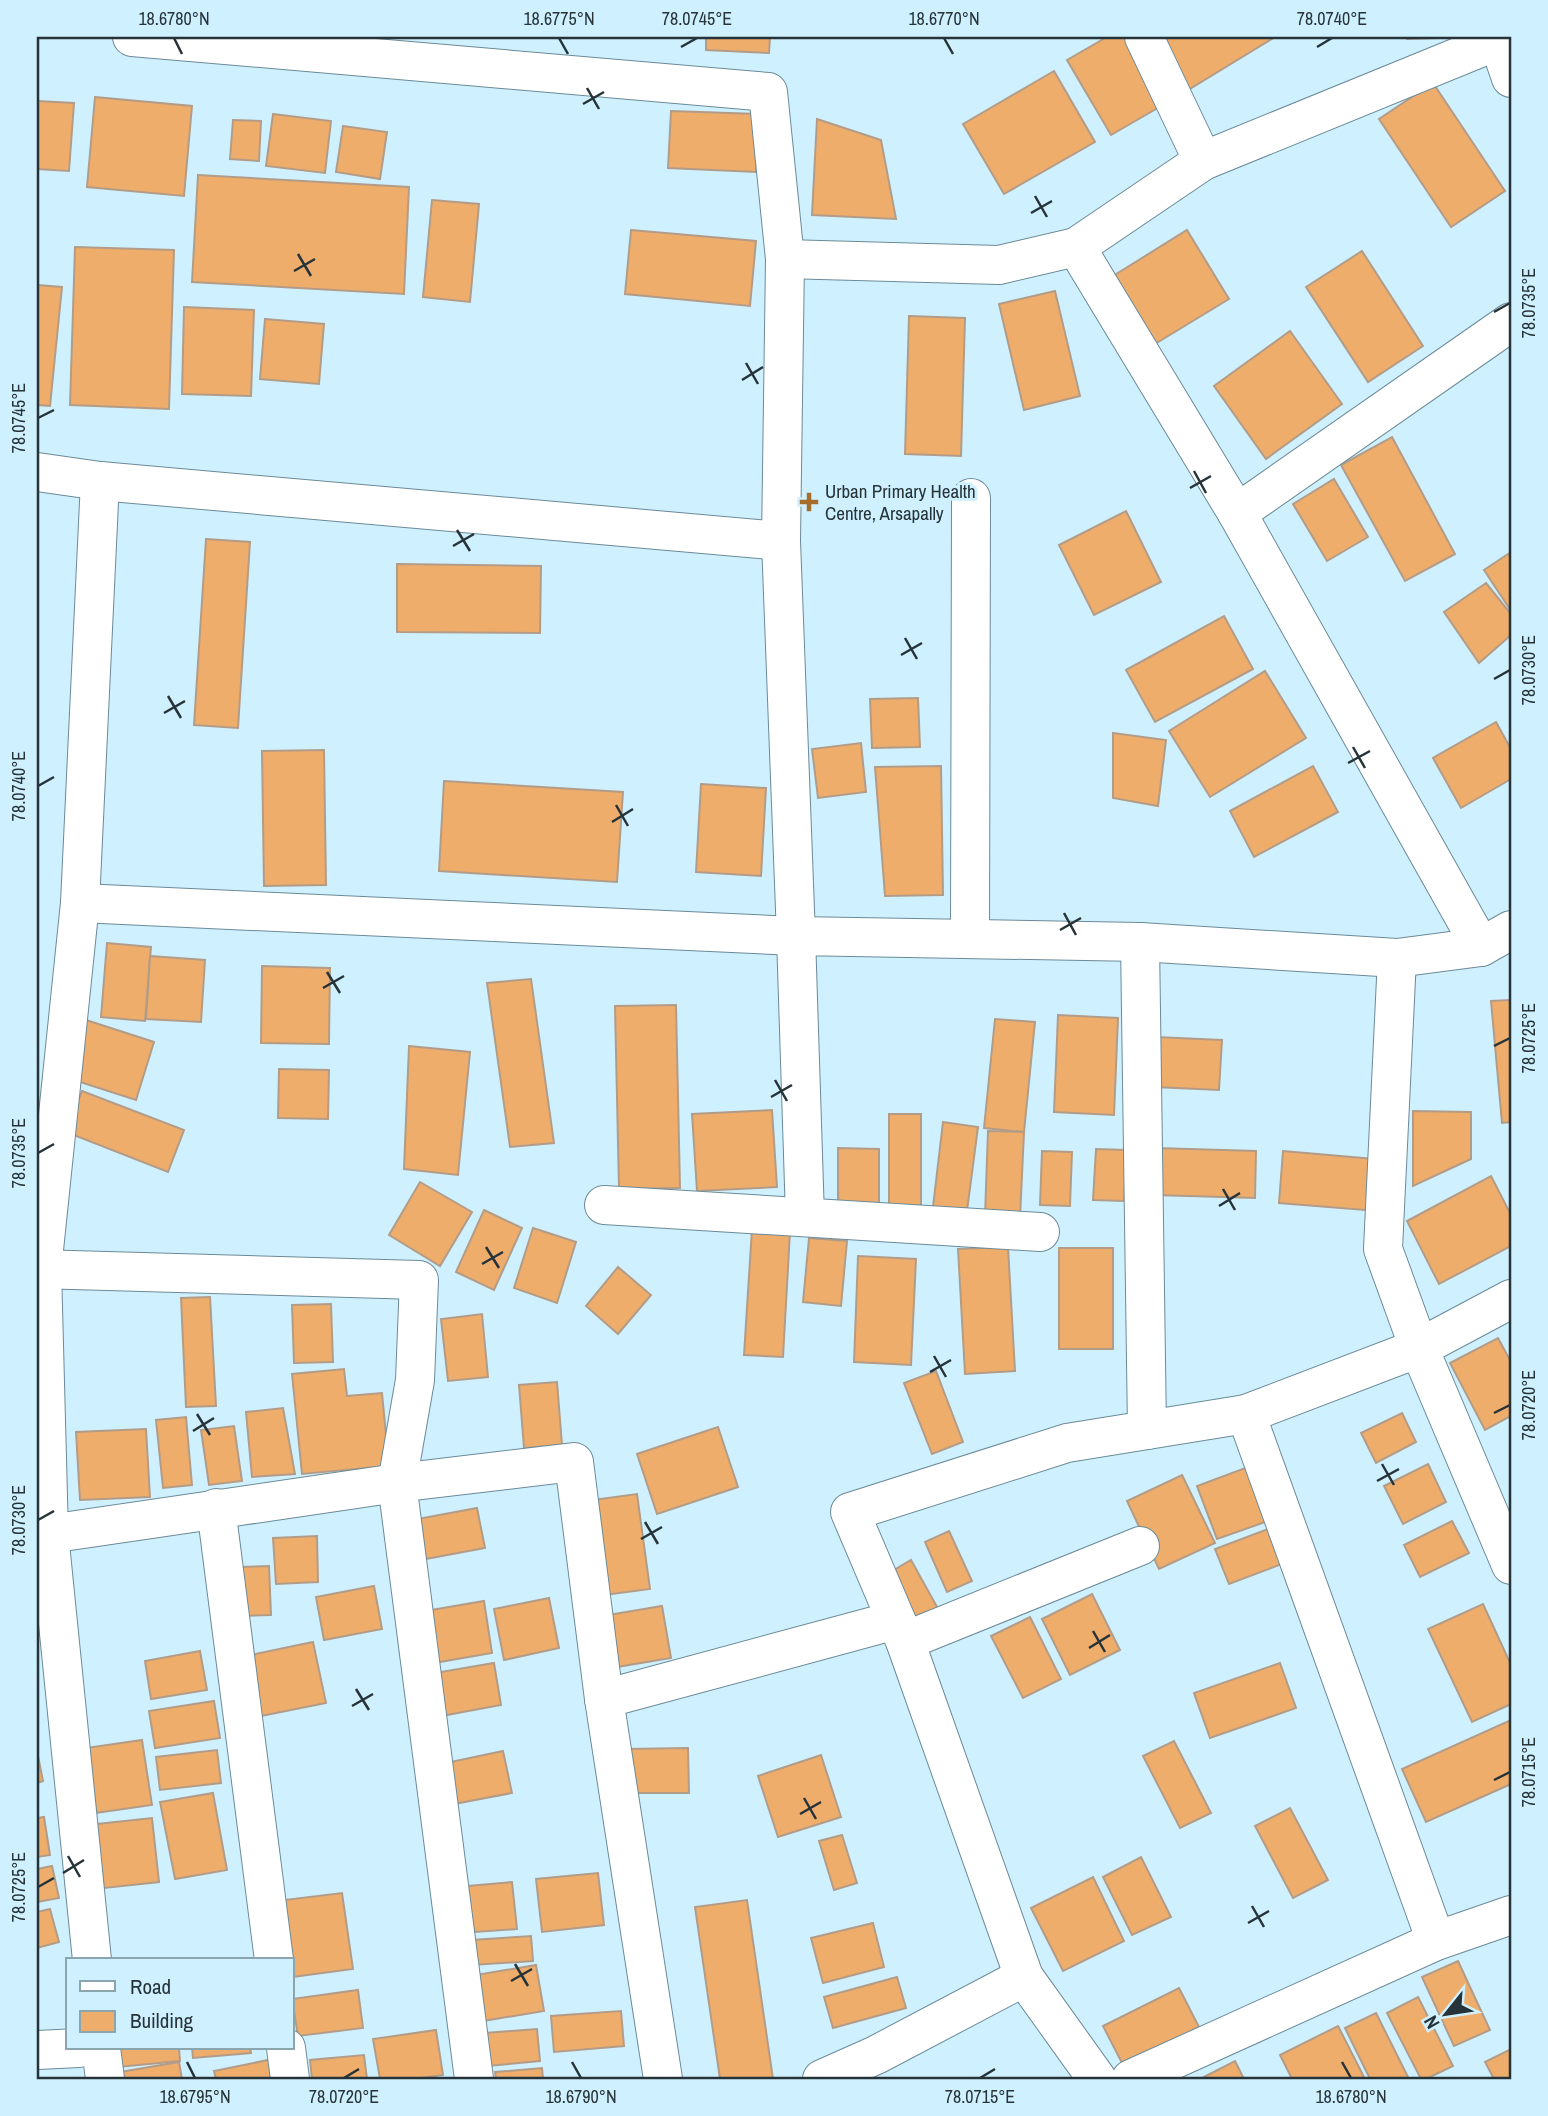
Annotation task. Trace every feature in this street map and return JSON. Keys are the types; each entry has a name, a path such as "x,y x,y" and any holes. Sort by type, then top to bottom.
{"street":[{"path":"132,37 768,92 785,259 781,541 805,1217"},
{"path":"1144,37 1203,161"},
{"path":"785,259 999,265 1076,247 1203,161 1497,39 1511,78"},
{"path":"80,903 796,936 1140,942 1397,958 1496,938 1076,247"},
{"path":"1237,513 1511,322"},
{"path":"37,472 100,481 781,541"},
{"path":"92,1958 43,1534 39,1269 80,903 100,481"},
{"path":"970,937 971,498"},
{"path":"1140,942 1147,1430"},
{"path":"1397,958 1383,1249 1419,1348 1511,1565"},
{"path":"604,1205 1040,1232"},
{"path":"39,1269 419,1280 415,1380 397,1483 474,2079"},
{"path":"1097,2079 1024,1977 900,1630 850,1512 1067,1443 1246,1414 1419,1348 1511,1299"},
{"path":"1246,1414 1436,1941"},
{"path":"43,1534 397,1483 574,1462 604,1699 663,2079"},
{"path":"216,1508 274,1958"},
{"path":"604,1699 900,1630 1140,1546"},
{"path":"1131,2079 1436,1941 1511,1915"},
{"path":"822,2079 885,2067 1024,1977"},
{"path":"37,2050 66,2049"},
{"path":"101,2050 105,2079"},
{"path":"286,2050 290,2079"}],"building":[{"path":"706,37 770,37 769,53 706,50"},
{"path":"1107,37 1124,37 1163,105 1111,135 1067,60"},
{"path":"1163,37 1275,37 1188,90"},
{"path":"1407,37 1467,37 1407,39"},
{"path":"1054,71 1095,142 1004,194 963,124"},
{"path":"1433,83 1505,191 1451,227 1379,119"},
{"path":"95,97 192,106 184,196 87,187"},
{"path":"37,101 74,103 69,171 37,169"},
{"path":"671,111 758,114 756,172 668,168"},
{"path":"273,114 331,121 325,173 266,166"},
{"path":"817,119 881,140 896,219 812,215"},
{"path":"233,120 261,121 259,161 230,159"},
{"path":"343,126 387,132 380,179 336,172"},
{"path":"198,175 409,187 404,294 192,282"},
{"path":"432,200 479,204 470,302 423,297"},
{"path":"631,230 756,241 750,306 625,294"},
{"path":"1187,230 1229,299 1155,344 1113,276"},
{"path":"75,247 174,250 169,409 70,405"},
{"path":"1362,251 1423,346 1368,382 1306,287"},
{"path":"37,285 62,287 50,406 37,405"},
{"path":"1055,291 1080,396 1024,410 999,304"},
{"path":"184,307 254,310 251,396 182,394"},
{"path":"909,316 965,318 961,456 905,454"},
{"path":"265,319 324,324 319,384 260,379"},
{"path":"1290,331 1342,404 1266,459 1214,386"},
{"path":"1392,437 1455,554 1405,581 1341,465"},
{"path":"1334,479 1368,537 1327,561 1293,504"},
{"path":"1126,511 1161,582 1094,615 1059,545"},
{"path":"206,539 250,542 238,728 194,725"},
{"path":"1511,552 1511,611 1484,570"},
{"path":"397,564 541,566 540,633 397,632"},
{"path":"1486,583 1511,614 1511,635 1479,663 1444,612"},
{"path":"1224,616 1253,669 1155,722 1126,670"},
{"path":"1265,671 1306,738 1210,797 1169,731"},
{"path":"918,698 920,747 872,748 870,699"},
{"path":"1496,722 1511,749 1511,779 1461,808 1433,758"},
{"path":"1113,733 1166,740 1158,806 1113,798"},
{"path":"861,743 866,792 818,798 812,749"},
{"path":"324,750 326,885 264,886 262,751"},
{"path":"941,766 943,895 885,896 875,767"},
{"path":"1313,766 1338,812 1254,857 1230,811"},
{"path":"444,781 623,792 617,882 439,871"},
{"path":"701,784 766,788 761,876 696,872"},
{"path":"107,943 151,947 145,1021 101,1017"},
{"path":"150,956 205,960 201,1022 146,1019"},
{"path":"262,966 330,968 329,1044 261,1043"},
{"path":"531,979 554,1143 510,1147 487,983"},
{"path":"1511,1000 1511,1122 1502,1123 1491,1001"},
{"path":"676,1005 680,1188 619,1189 615,1006"},
{"path":"1058,1015 1118,1018 1114,1115 1054,1112"},
{"path":"995,1019 1035,1022 1024,1132 984,1128"},
{"path":"86,1020 154,1042 136,1100 68,1078"},
{"path":"1156,1037 1222,1040 1219,1090 1154,1087"},
{"path":"409,1046 470,1052 458,1175 404,1169"},
{"path":"279,1069 329,1070 328,1119 278,1118"},
{"path":"82,1091 184,1130 168,1172 66,1132"},
{"path":"772,1110 777,1187 697,1191 692,1114"},
{"path":"1413,1111 1471,1112 1471,1159 1413,1186"},
{"path":"889,1114 921,1114 921,1214 889,1214"},
{"path":"943,1122 978,1127 967,1211 933,1207"},
{"path":"988,1131 1024,1132 1020,1218 985,1216"},
{"path":"838,1148 879,1149 879,1219 838,1219"},
{"path":"1156,1148 1256,1151 1255,1198 1155,1195"},
{"path":"1096,1149 1127,1150 1124,1201 1093,1200"},
{"path":"1042,1151 1072,1152 1070,1206 1040,1205"},
{"path":"1283,1151 1374,1159 1377,1211 1279,1203"},
{"path":"1491,1176 1511,1215 1511,1246 1439,1284 1407,1221"},
{"path":"420,1182 472,1212 440,1266 389,1235"},
{"path":"484,1210 522,1228 494,1290 456,1272"},
{"path":"533,1228 576,1242 557,1303 514,1288"},
{"path":"752,1229 790,1232 783,1357 744,1355"},
{"path":"809,1238 847,1241 841,1306 803,1302"},
{"path":"1008,1247 1015,1371 965,1374 958,1249"},
{"path":"1059,1248 1113,1248 1113,1349 1059,1349"},
{"path":"858,1256 916,1259 911,1365 854,1362"},
{"path":"618,1267 651,1295 618,1334 586,1306"},
{"path":"210,1297 216,1406 186,1407 181,1298"},
{"path":"331,1304 333,1362 294,1363 292,1305"},
{"path":"482,1314 488,1377 448,1381 441,1319"},
{"path":"1498,1338 1511,1362 1511,1416 1485,1430 1450,1363"},
{"path":"344,1369 347,1396 382,1393 389,1466 302,1474 292,1374"},
{"path":"936,1371 963,1442 932,1454 904,1383"},
{"path":"557,1382 562,1445 524,1448 519,1385"},
{"path":"283,1408 295,1474 252,1477 246,1412"},
{"path":"1402,1413 1416,1442 1376,1463 1361,1433"},
{"path":"186,1417 192,1485 163,1488 156,1420"},
{"path":"234,1426 242,1481 209,1485 201,1430"},
{"path":"718,1427 738,1487 657,1514 637,1454"},
{"path":"146,1429 150,1497 80,1500 76,1432"},
{"path":"1428,1464 1446,1502 1403,1524 1384,1486"},
{"path":"1248,1467 1268,1521 1217,1539 1197,1486"},
{"path":"1182,1475 1215,1543 1159,1569 1127,1501"},
{"path":"637,1494 650,1589 605,1595 592,1500"},
{"path":"477,1508 485,1548 415,1561 407,1521"},
{"path":"1452,1521 1469,1553 1420,1577 1404,1545"},
{"path":"1268,1529 1282,1564 1229,1584 1215,1549"},
{"path":"949,1531 972,1581 947,1592 925,1542"},
{"path":"317,1536 318,1582 276,1584 273,1538"},
{"path":"911,1560 941,1614 919,1626 889,1573"},
{"path":"269,1566 271,1615 242,1616 240,1567"},
{"path":"374,1586 382,1629 324,1640 316,1597"},
{"path":"1092,1594 1120,1650 1070,1675 1042,1619"},
{"path":"549,1598 559,1648 504,1660 494,1609"},
{"path":"484,1601 492,1653 434,1663 425,1611"},
{"path":"1483,1604 1511,1665 1511,1704 1472,1722 1428,1629"},
{"path":"662,1606 671,1658 617,1667 608,1615"},
{"path":"1030,1617 1061,1679 1023,1698 991,1636"},
{"path":"313,1642 326,1703 261,1716 250,1655"},
{"path":"200,1651 207,1690 151,1699 145,1661"},
{"path":"494,1663 501,1705 436,1717 429,1674"},
{"path":"1280,1663 1296,1708 1210,1738 1194,1693"},
{"path":"214,1701 220,1738 155,1748 149,1711"},
{"path":"1511,1720 1511,1784 1426,1822 1402,1769"},
{"path":"142,1740 152,1805 88,1814 79,1749"},
{"path":"1174,1741 1211,1813 1180,1828 1143,1756"},
{"path":"688,1748 689,1793 625,1793 625,1749"},
{"path":"217,1750 221,1783 160,1790 156,1757"},
{"path":"37,1751 43,1781 37,1783"},
{"path":"503,1751 512,1793 454,1804 446,1763"},
{"path":"821,1755 841,1817 778,1837 758,1776"},
{"path":"213,1793 227,1870 175,1879 160,1802"},
{"path":"1290,1808 1328,1880 1293,1898 1255,1826"},
{"path":"44,1817 50,1855 37,1857 37,1818"},
{"path":"152,1818 159,1882 95,1889 88,1825"},
{"path":"842,1835 857,1883 834,1890 819,1841"},
{"path":"1141,1857 1171,1917 1132,1935 1103,1877"},
{"path":"52,1866 59,1898 37,1902 37,1869"},
{"path":"598,1873 604,1925 542,1932 536,1879"},
{"path":"1093,1877 1124,1941 1063,1971 1031,1908"},
{"path":"512,1882 517,1929 461,1933 457,1887"},
{"path":"342,1893 353,1969 294,1977 294,1958 291,1958 276,1901"},
{"path":"747,1900 773,2079 720,2079 695,1907"},
{"path":"50,1909 59,1942 37,1948 37,1912"},
{"path":"873,1923 884,1967 823,1983 811,1938"},
{"path":"531,1936 533,1961 472,1965 471,1940"},
{"path":"1458,1961 1490,2030 1454,2046 1422,1977"},
{"path":"536,1965 544,2011 483,2021 476,1975"},
{"path":"897,1977 906,2008 833,2028 824,1997"},
{"path":"1179,1988 1199,2027 1123,2065 1103,2026"},
{"path":"358,1990 363,2028 298,2036 294,1999"},
{"path":"1418,1997 1453,2066 1426,2079 1421,2079 1387,2013"},
{"path":"621,2011 624,2046 554,2052 551,2016"},
{"path":"1376,2013 1409,2079 1370,2079 1345,2028"},
{"path":"1338,2026 1365,2079 1292,2079 1280,2055"},
{"path":"537,2029 540,2061 488,2066 485,2033"},
{"path":"436,2030 443,2075 380,2079 373,2039"},
{"path":"1511,2049 1511,2079 1494,2079 1485,2062"},
{"path":"116,2050 179,2050 180,2061 118,2067"},
{"path":"192,2050 250,2050 251,2053 193,2058"},
{"path":"364,2055 367,2079 312,2079 310,2060"},
{"path":"273,2059 277,2079 216,2079 214,2071"},
{"path":"1235,2061 1244,2079 1200,2079"},
{"path":"179,2062 182,2079 122,2079 120,2072"},
{"path":"542,2068 543,2079 496,2079 495,2072"}],"place":[{"name":"Urban Primary Health Centre, Arsapally","path":"809,502"}]}
